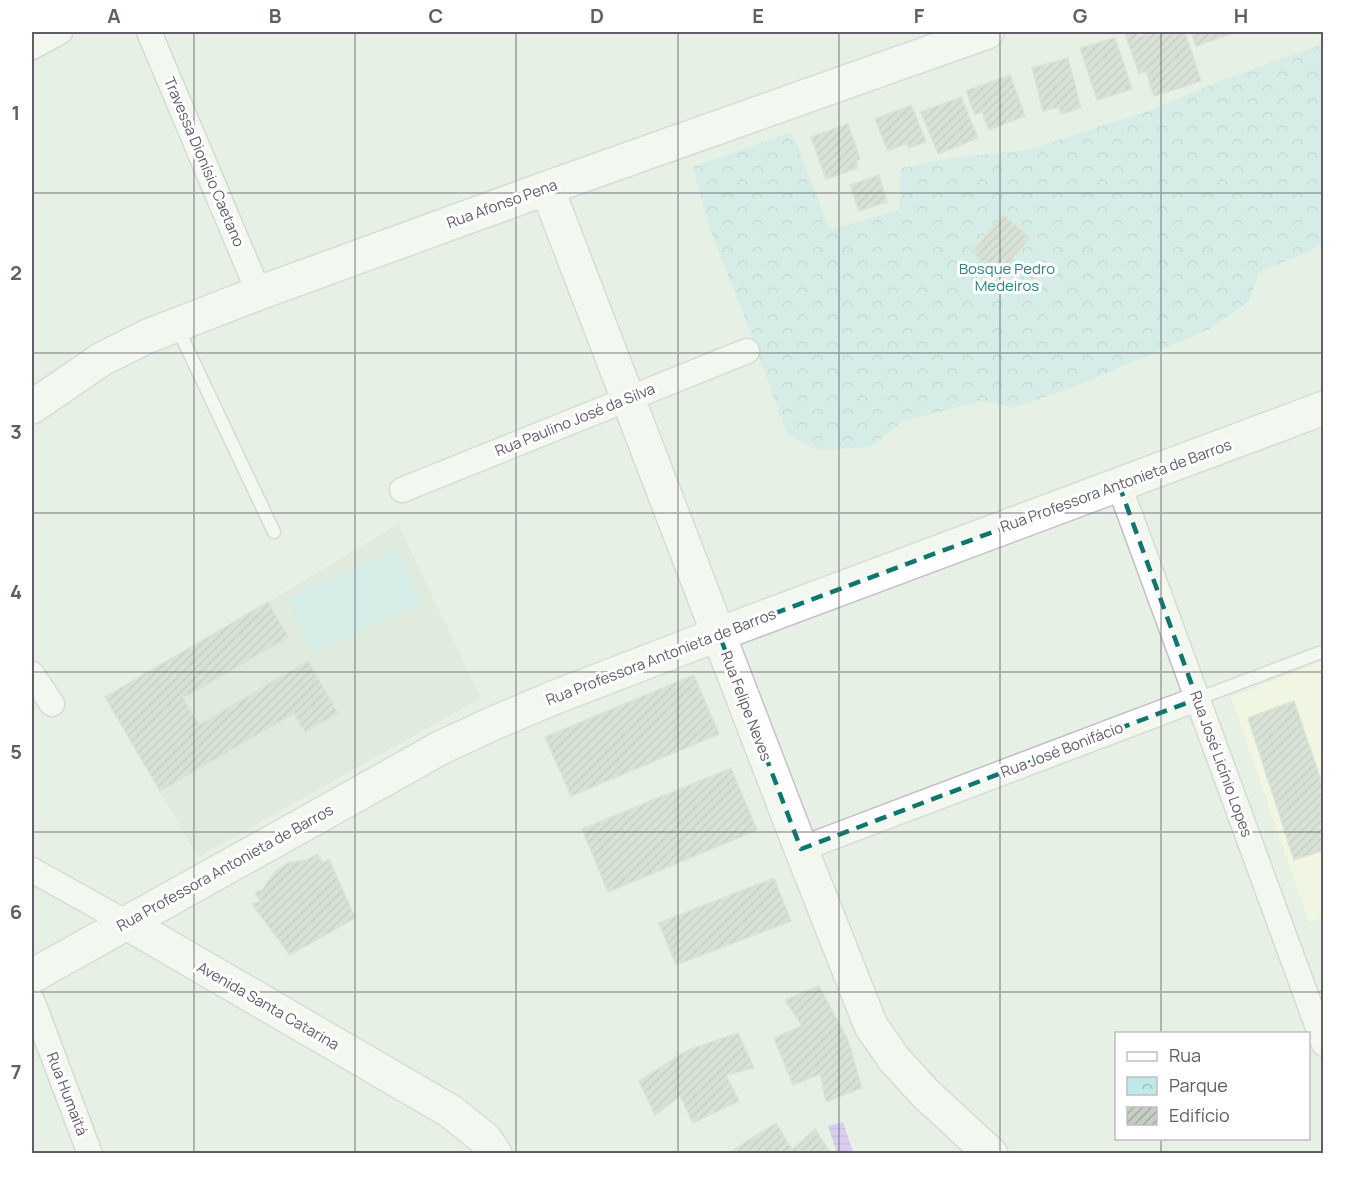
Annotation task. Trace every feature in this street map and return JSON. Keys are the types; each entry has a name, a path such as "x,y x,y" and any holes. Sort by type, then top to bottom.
{"street":[{"path":"32,47 60,32"},
{"name":"Travessa Dionísio Caetano","path":"149,32 259,293"},
{"name":"Rua Afonso Pena","path":"32,407 102,359 176,325 547,188 987,32"},
{"name":"Rua Felipe Neves","path":"547,188 871,1026 894,1059 917,1084 991,1154"},
{"name":"Rua Paulino José da Silva","path":"402,490 747,351"},
{"name":"Rua Professora Antonieta de Barros","path":"32,976 440,748 553,698 1323,408"},
{"name":"Rua José Licínio Lopes","path":"1119,485 1323,1044"},
{"path":"32,674 52,704"},
{"name":"Rua José Bonifácio","path":"801,849 1197,699"},
{"name":"Avenida Santa Catarina","path":"32,870 450,1112 485,1139 495,1154"},
{"name":"Rua Humaitá","path":"32,1000 90,1154"}],"lane":[{"path":"176,325 274,532"},
{"name":"Rua José Bonifácio","path":"1197,699 1323,651"}],"highlighted area":[{"path":"1119,485 1197,699 801,849 719,634"}],"shaded area":[{"path":"398,524 481,698 198,857 105,697"},
{"path":"1323,661 1323,917 1309,922 1231,697"},
{"path":"843,1122 853,1152 837,1153 828,1126"}],"green space":[{"name":"Bosque Pedro Medeiros","path":"1323,44 1323,243 1259,273 1249,301 1212,328 1076,386 1014,408 982,401 904,421 871,447 817,450 787,434 710,230 693,167 792,132 830,230 899,210 901,168 959,157 1028,150 1151,110 1220,81"},
{"path":"397,548 423,603 312,654 287,599"}],"building":[{"path":"1137,32 1138,37 1153,32 1185,32 1201,81 1154,96 1146,71 1139,74 1125,33"},
{"path":"1191,32 1237,32 1196,46"},
{"path":"1115,38 1132,89 1097,100 1080,48"},
{"path":"1068,58 1081,108 1061,114 1059,107 1043,111 1032,68"},
{"path":"1010,75 1025,116 989,130 982,112 975,114 966,91"},
{"path":"961,97 978,138 938,154 921,112"},
{"path":"911,105 926,142 909,148 907,143 888,151 875,119"},
{"path":"848,124 860,159 856,161 858,168 826,179 811,137"},
{"path":"879,175 887,202 859,211 850,185"},
{"path":"1004,215 1030,238 998,275 972,252"},
{"path":"268,602 288,637 183,698 199,725 308,661 338,713 305,732 294,713 160,791 105,697"},
{"path":"694,675 719,734 571,796 545,737"},
{"path":"1294,701 1324,789 1324,850 1294,860 1248,718"},
{"path":"731,768 757,830 608,892 582,829"},
{"path":"317,854 323,863 329,859 355,918 290,955 252,904 260,901 255,893 262,890 275,872 288,863 307,860"},
{"path":"774,878 791,921 676,965 659,923"},
{"path":"819,986 848,1040 862,1088 826,1102 820,1074 793,1085 774,1038 802,1026 785,1000"},
{"path":"738,1033 754,1068 726,1075 739,1101 693,1123 680,1096 655,1115 639,1081 691,1049"},
{"path":"776,1123 792,1150 815,1129 831,1154 735,1154 733,1150"}]}
